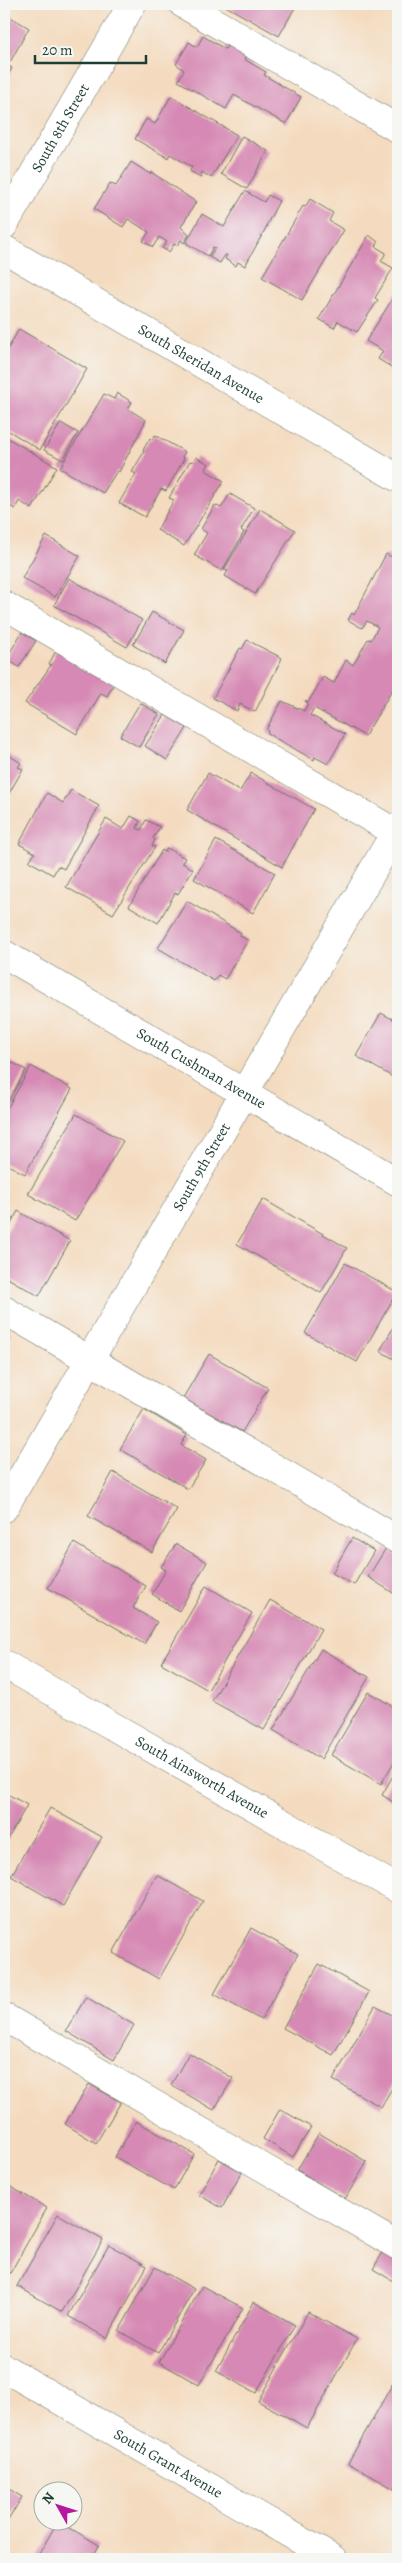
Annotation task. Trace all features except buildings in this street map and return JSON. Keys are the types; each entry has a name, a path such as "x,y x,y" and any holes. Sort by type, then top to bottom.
{"street":[{"name":"South 8th Street","path":"4,225 132,4"},
{"path":"183,4 398,129"},
{"name":"South Sheridan Avenue","path":"4,249 398,478"},
{"path":"4,605 397,831"},
{"name":"South 9th Street","path":"4,1508 397,831"},
{"name":"South Cushman Avenue","path":"4,954 398,1182"},
{"path":"4,1310 398,1540"},
{"name":"South Ainsworth Avenue","path":"4,1664 398,1889"},
{"path":"4,2017 398,2246"},
{"name":"South Grant Avenue","path":"4,2368 333,2559"}]}
